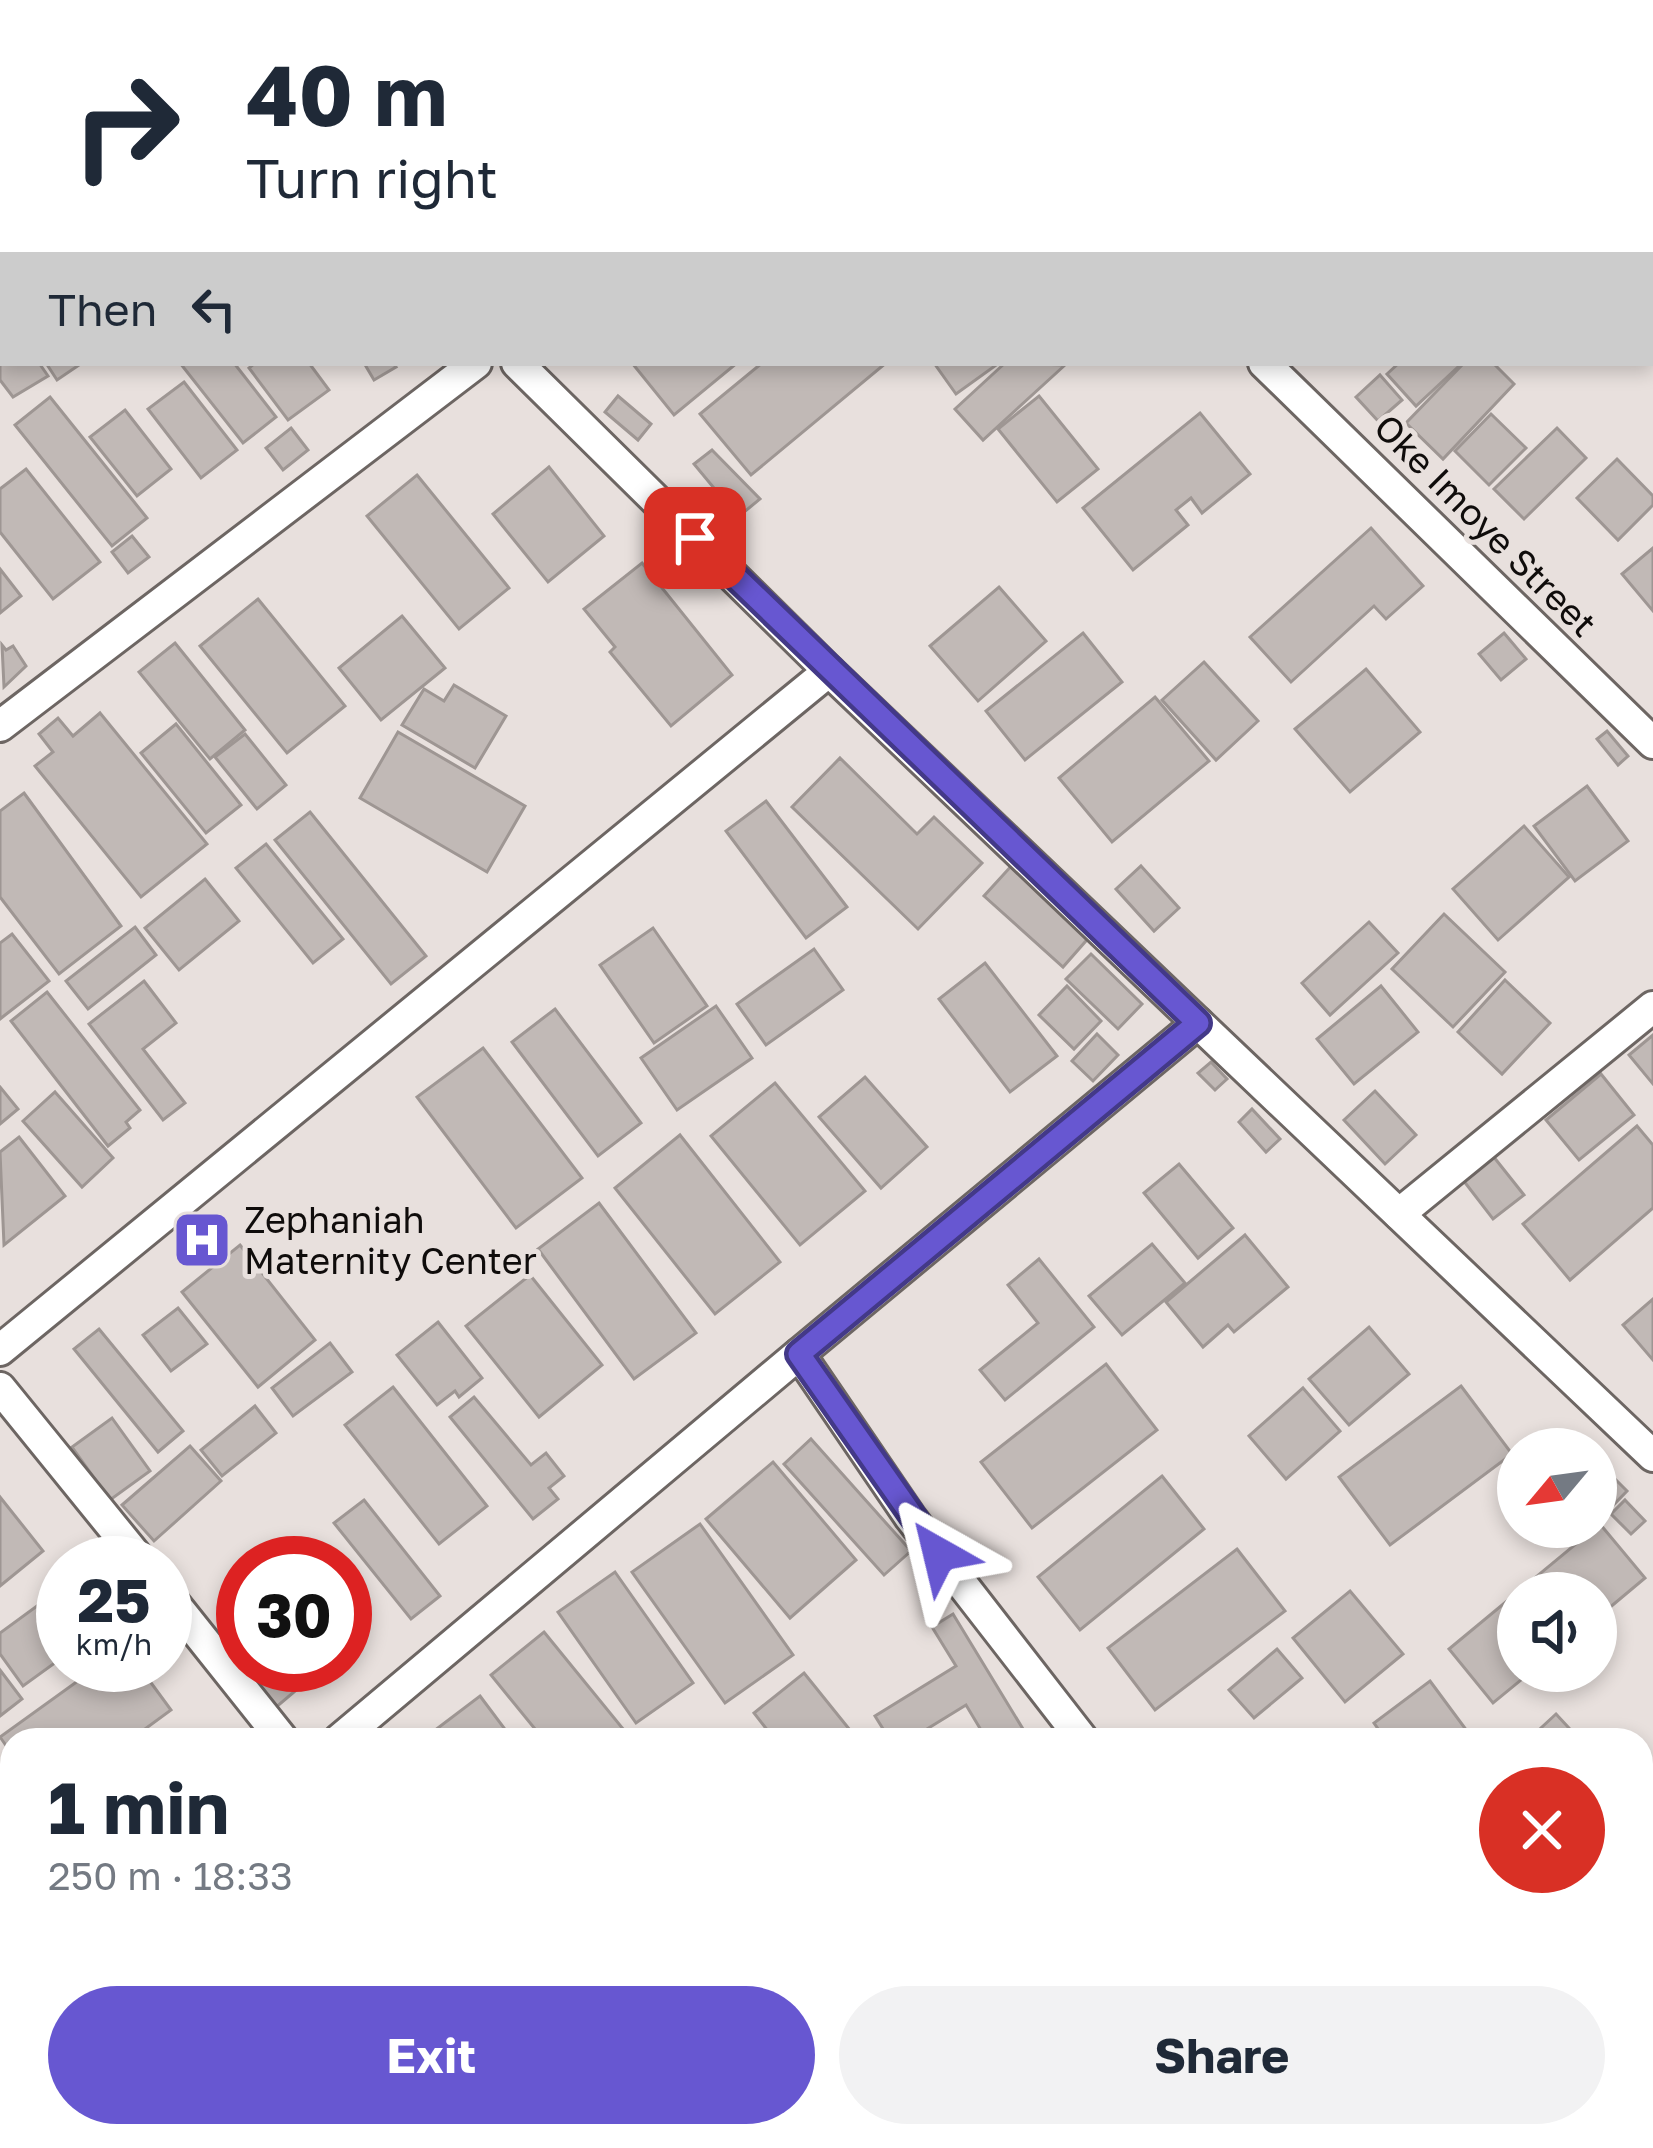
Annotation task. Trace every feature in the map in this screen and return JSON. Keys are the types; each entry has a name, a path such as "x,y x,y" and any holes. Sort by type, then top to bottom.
{"street":[{"path":"0,726 472,366"},
{"path":"520,366 829,671 1653,1456"},
{"name":"Oke Imoye Street","path":"1267,366 1653,743"},
{"path":"0,1350 829,671"},
{"path":"1399,1214 1653,1007"},
{"path":"353,1728 1198,1023"},
{"path":"799,1354 910,1517 1074,1728"},
{"path":"0,1388 120,1536"},
{"path":"192,1626 273,1728"}],"building":[{"path":"0,366 41,366 48,376 13,397 0,380"},
{"path":"48,366 78,366 57,380"},
{"path":"182,366 236,366 276,417 243,443"},
{"path":"311,366 329,390 288,420 249,368"},
{"path":"366,366 396,367 374,380"},
{"path":"634,366 733,366 674,415"},
{"path":"758,366 882,366 751,475 700,414"},
{"path":"936,366 995,366 956,394"},
{"path":"1002,366 1064,366 983,440 955,409"},
{"path":"1396,366 1459,366 1416,406 1387,374"},
{"path":"1461,366 1496,366 1514,384 1443,459 1406,423"},
{"path":"1380,375 1402,400 1378,421 1356,397"},
{"path":"184,382 237,450 201,478 148,409"},
{"path":"618,396 651,424 638,440 605,412"},
{"path":"1039,396 1098,469 1057,502 998,429"},
{"path":"50,397 147,518 112,546 15,425"},
{"path":"125,410 171,469 137,496 90,437"},
{"path":"1200,413 1250,474 1202,513 1191,498 1176,510 1188,525 1133,570 1083,508"},
{"path":"1491,414 1526,448 1489,485 1455,451"},
{"path":"291,428 308,450 283,470 266,448"},
{"path":"1557,428 1586,458 1524,519 1494,489"},
{"path":"712,450 760,499 738,517 694,464"},
{"path":"1617,459 1653,496 1653,505 1618,540 1577,498"},
{"path":"549,467 604,536 548,582 493,514"},
{"path":"26,469 100,562 53,599 0,532 0,489"},
{"path":"417,475 509,588 459,629 367,516"},
{"path":"1371,528 1423,586 1386,619 1374,606 1291,682 1250,637"},
{"path":"132,536 149,557 128,573 112,552"},
{"path":"1653,548 1653,611 1622,574"},
{"path":"642,563 732,675 671,726 610,652 615,647 584,609"},
{"path":"0,569 21,596 0,613"},
{"path":"999,587 1046,641 978,701 930,646"},
{"path":"258,599 345,706 287,753 200,646"},
{"path":"402,616 445,668 381,720 339,668"},
{"path":"1083,633 1122,682 1025,760 986,711"},
{"path":"1504,633 1526,659 1501,680 1479,654"},
{"path":"175,643 245,730 210,759 139,672"},
{"path":"2,645 6,650 13,646 26,666 4,687"},
{"path":"1204,662 1258,721 1216,760 1162,700"},
{"path":"1366,669 1420,732 1350,792 1295,729"},
{"path":"454,685 506,716 475,768 402,725 424,689 444,701"},
{"path":"1155,697 1209,761 1112,842 1059,778"},
{"path":"100,713 207,844 141,897 35,766 53,752 39,734 58,718 73,736"},
{"path":"176,724 241,805 206,833 141,753"},
{"path":"1607,731 1628,756 1618,765 1597,739"},
{"path":"398,732 525,806 487,872 360,798"},
{"path":"245,734 286,785 257,809 215,757"},
{"path":"840,758 917,834 934,817 982,863 918,929 792,807"},
{"path":"1587,786 1628,841 1575,881 1534,826"},
{"path":"24,793 121,926 59,974 0,897 0,811"},
{"path":"766,801 847,907 806,938 726,831"},
{"path":"310,812 426,956 391,984 275,840"},
{"path":"1524,826 1569,877 1498,940 1453,889"},
{"path":"266,844 343,939 313,963 236,868"},
{"path":"1014,863 1092,934 1063,967 984,896"},
{"path":"1141,866 1179,908 1154,931 1116,889"},
{"path":"205,879 239,921 179,970 145,928"},
{"path":"1444,914 1505,972 1453,1027 1392,969"},
{"path":"1369,922 1398,953 1330,1015 1302,983"},
{"path":"135,927 156,955 88,1009 66,981"},
{"path":"653,928 707,1006 654,1043 600,965"},
{"path":"12,934 49,981 0,1019 0,943"},
{"path":"814,949 843,990 766,1045 737,1004"},
{"path":"1091,954 1142,1004 1118,1029 1066,979"},
{"path":"985,963 1057,1056 1010,1092 939,999"},
{"path":"1505,980 1550,1023 1502,1074 1458,1032"},
{"path":"144,981 176,1023 143,1049 185,1103 163,1120 89,1024"},
{"path":"1067,986 1101,1021 1074,1049 1039,1015"},
{"path":"1381,986 1418,1032 1354,1084 1317,1039"},
{"path":"47,992 140,1110 126,1122 130,1128 108,1146 11,1021"},
{"path":"716,1006 752,1058 677,1110 641,1058"},
{"path":"555,1009 641,1123 598,1156 512,1042"},
{"path":"1097,1034 1118,1055 1093,1081 1072,1061"},
{"path":"1653,1035 1653,1084 1629,1055"},
{"path":"483,1048 582,1178 516,1228 417,1097"},
{"path":"1211,1062 1227,1079 1215,1090 1198,1073"},
{"path":"1601,1074 1634,1115 1579,1160 1546,1120"},
{"path":"865,1077 927,1147 881,1188 819,1117"},
{"path":"775,1083 865,1191 800,1245 711,1136"},
{"path":"0,1087 18,1109 0,1124"},
{"path":"1375,1091 1416,1135 1385,1164 1344,1120"},
{"path":"55,1092 113,1158 82,1187 23,1121"},
{"path":"1252,1109 1280,1139 1266,1152 1239,1122"},
{"path":"1637,1126 1653,1145 1653,1208 1570,1280 1523,1224"},
{"path":"680,1135 780,1262 715,1314 615,1188"},
{"path":"19,1137 65,1196 4,1245 0,1152"},
{"path":"1493,1156 1524,1195 1493,1219 1463,1180"},
{"path":"1179,1164 1233,1228 1198,1258 1144,1193"},
{"path":"599,1203 696,1333 634,1379 538,1249"},
{"path":"1245,1235 1288,1287 1234,1332 1228,1325 1203,1347 1166,1302"},
{"path":"1152,1244 1185,1283 1122,1335 1089,1296"},
{"path":"240,1245 315,1340 258,1387 182,1292"},
{"path":"1039,1259 1094,1327 1005,1400 980,1370 1038,1323 1008,1285"},
{"path":"530,1275 602,1365 539,1417 466,1326"},
{"path":"1653,1299 1653,1360 1623,1325"},
{"path":"178,1308 207,1344 171,1371 143,1335"},
{"path":"438,1322 482,1378 459,1397 455,1391 437,1405 397,1355"},
{"path":"1369,1327 1409,1374 1349,1425 1309,1379"},
{"path":"99,1329 183,1431 158,1452 74,1349"},
{"path":"330,1343 352,1372 293,1416 272,1388"},
{"path":"1106,1364 1157,1430 1032,1528 981,1462"},
{"path":"1461,1386 1497,1434 1497,1465 1390,1545 1339,1477"},
{"path":"393,1387 487,1506 439,1544 345,1425"},
{"path":"1303,1388 1340,1431 1286,1479 1249,1436"},
{"path":"474,1397 531,1465 546,1453 564,1476 549,1488 558,1499 533,1519 450,1417"},
{"path":"255,1406 276,1433 222,1476 201,1450"},
{"path":"112,1418 150,1471 110,1500 72,1447"},
{"path":"811,1439 911,1551 884,1575 784,1464"},
{"path":"190,1446 221,1481 160,1536 150,1536 122,1505"},
{"path":"773,1462 856,1560 790,1618 706,1519"},
{"path":"1162,1476 1204,1529 1080,1630 1038,1577"},
{"path":"1617,1481 1627,1491 1617,1501"},
{"path":"0,1497 36,1542 36,1557 0,1586"},
{"path":"364,1500 440,1596 411,1619 372,1570 372,1536 344,1536 334,1523"},
{"path":"1625,1500 1645,1521 1631,1534 1617,1520 1617,1508"},
{"path":"700,1524 793,1655 725,1703 632,1572"},
{"path":"1617,1544 1645,1578 1617,1601 1617,1572 1542,1572 1571,1548"},
{"path":"1237,1549 1285,1611 1155,1710 1108,1648"},
{"path":"615,1572 693,1683 636,1723 558,1612"},
{"path":"1350,1591 1403,1654 1345,1702 1293,1638"},
{"path":"36,1607 36,1677 23,1686 0,1654 0,1633"},
{"path":"1497,1609 1497,1692 1506,1692 1493,1703 1449,1649"},
{"path":"953,1614 1022,1728 980,1728 966,1705 929,1728 882,1728 875,1716 956,1666 932,1627"},
{"path":"544,1632 622,1728 534,1728 491,1675"},
{"path":"1277,1649 1302,1678 1254,1718 1229,1690"},
{"path":"0,1670 22,1699 0,1716"},
{"path":"804,1673 848,1728 766,1728 754,1713"},
{"path":"1430,1681 1465,1728 1378,1728 1374,1723"},
{"path":"62,1692 158,1692 171,1710 146,1728 12,1728"},
{"path":"260,1692 294,1692 274,1709"},
{"path":"480,1696 504,1728 438,1728"},
{"path":"1556,1714 1569,1728 1541,1728"}],"place":[{"name":"Zephaniah Maternity Center","path":"202,1240"}],"route":[{"path":"695,538 1198,1023 1161,1059 799,1354 939,1554"}]}
